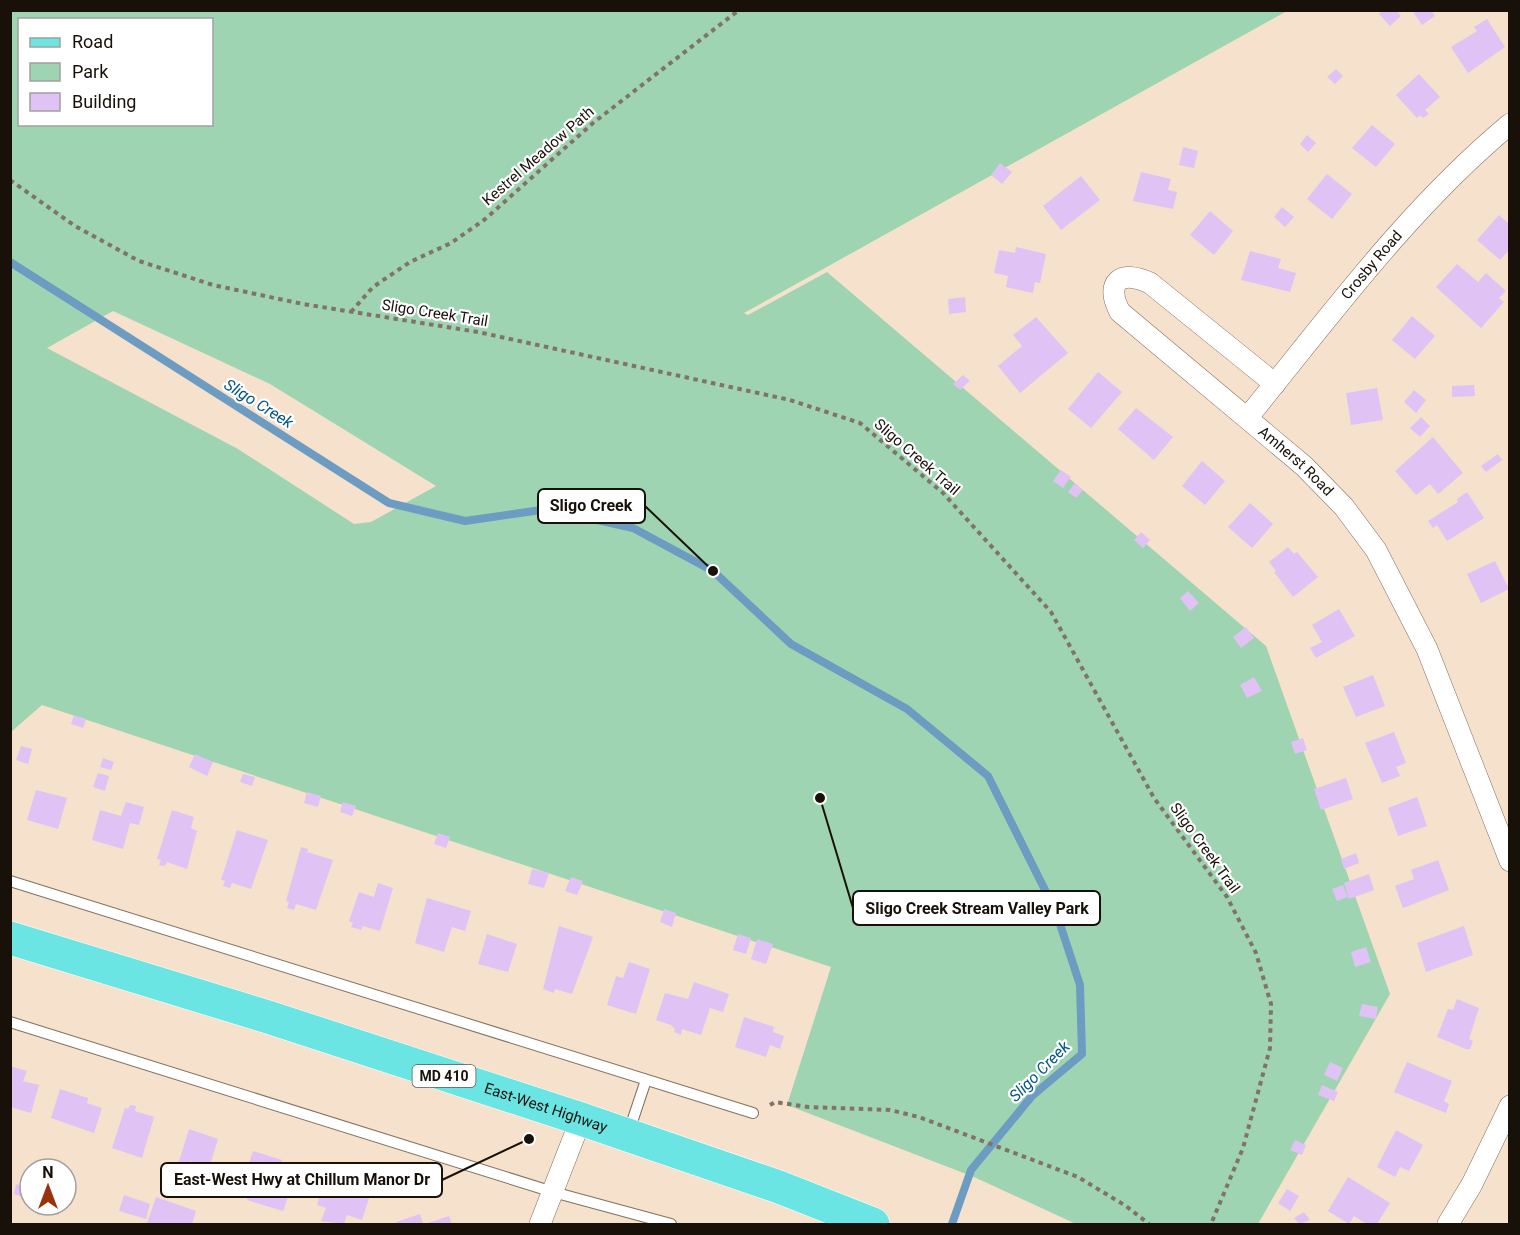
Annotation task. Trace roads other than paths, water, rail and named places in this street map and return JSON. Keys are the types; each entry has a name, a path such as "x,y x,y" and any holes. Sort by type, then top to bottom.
{"main road":[{"name":"East-West Highway","path":"10,938 268,1017 581,1119 779,1187 873,1224"}],"street":[{"name":"Crosby Road","path":"1248,417 1425,203 1509,124"},
{"name":"Amherst Road","path":"1275,384 1150,283 1128,276 1118,280 1113,288 1114,301 1120,312 1304,466 1344,507 1376,549 1427,649 1509,861"},
{"path":"1448,1224 1472,1184 1509,1106"},
{"path":"540,1224 581,1119"}],"lane":[{"path":"10,881 753,1113"},
{"path":"10,1022 553,1192 671,1224"},
{"path":"627,1135 646,1080"}],"waterway":[{"name":"Sligo Creek","path":"10,262 389,503 465,521 548,509 633,528 713,571 791,644 907,709 988,776 1056,912 1080,985 1082,1054 1032,1096 971,1170 952,1224"}],"place":[{"name":"Sligo Creek","path":"713,571"},
{"name":"Sligo Creek Stream Valley Park","path":"820,798"},
{"name":"East-West Hwy at Chillum Manor Dr","path":"529,1139"}]}
